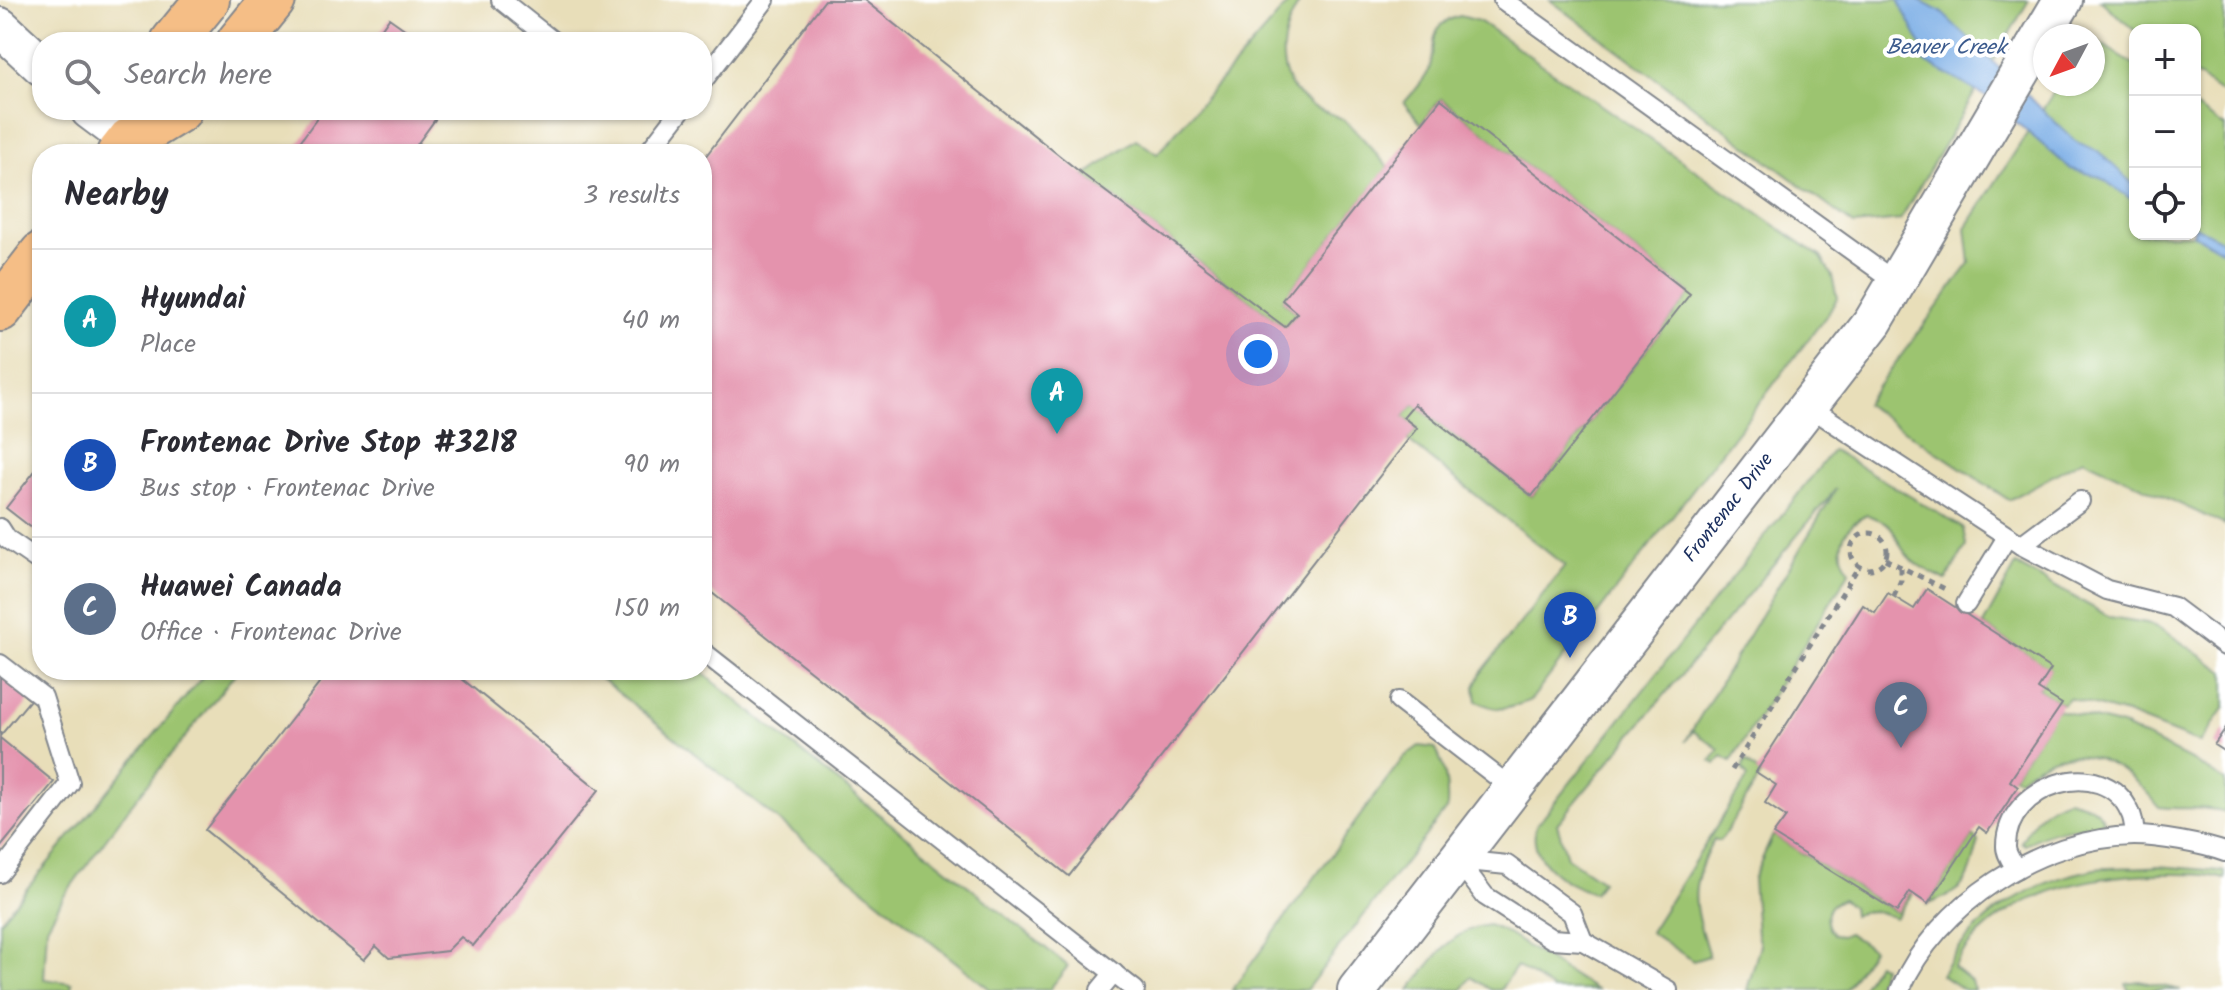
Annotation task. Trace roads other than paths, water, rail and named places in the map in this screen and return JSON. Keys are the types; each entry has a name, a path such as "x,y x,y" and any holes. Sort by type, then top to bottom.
{"main road":[{"path":"181,32 207,0"},
{"path":"247,32 273,0"},
{"path":"129,135 159,120"},
{"path":"0,309 32,267"}],"street":[{"name":"Frontenac Drive","path":"1357,990 1873,322 2063,0"},
{"path":"0,27 32,57"},
{"path":"106,120 129,135"}],"lane":[{"path":"501,0 541,32"},
{"path":"712,69 765,0"},
{"path":"1503,0 1897,283"},
{"path":"655,144 673,120"},
{"path":"1808,406 2014,541 2107,590 2173,607 2225,646"},
{"path":"1966,604 2014,541 2080,501"},
{"path":"0,528 7,539 32,556"},
{"path":"712,659 1135,990"},
{"path":"0,664 43,697 70,783 0,873"},
{"path":"1399,701 1513,789"},
{"path":"2016,869 2005,849 2009,827 2020,807 2037,791 2058,782 2081,780 2103,786 2122,798 2132,814 2135,836"},
{"path":"1900,990 1910,966 1947,919 2016,869 2061,850 2135,836 2225,852"},
{"path":"1458,860 1485,896 1552,939 1583,941 1668,990"},
{"path":"1458,860 1507,865 1572,913 1583,941"},
{"path":"1100,990 1114,973"}],"water":[{"name":"Beaver Creek","path":"1898,0 1918,0 1941,12 2075,141 2099,152 2129,180 2129,198 2100,177 2071,169 1988,98 1919,58 1922,46"},
{"path":"2201,229 2225,242 2225,252 2201,238"}],"place":[{"name":"Hyundai","path":"1057,434"},
{"name":"Frontenac Drive Stop #3218","path":"1570,658"},
{"name":"Huawei Canada","path":"1901,748"}]}
